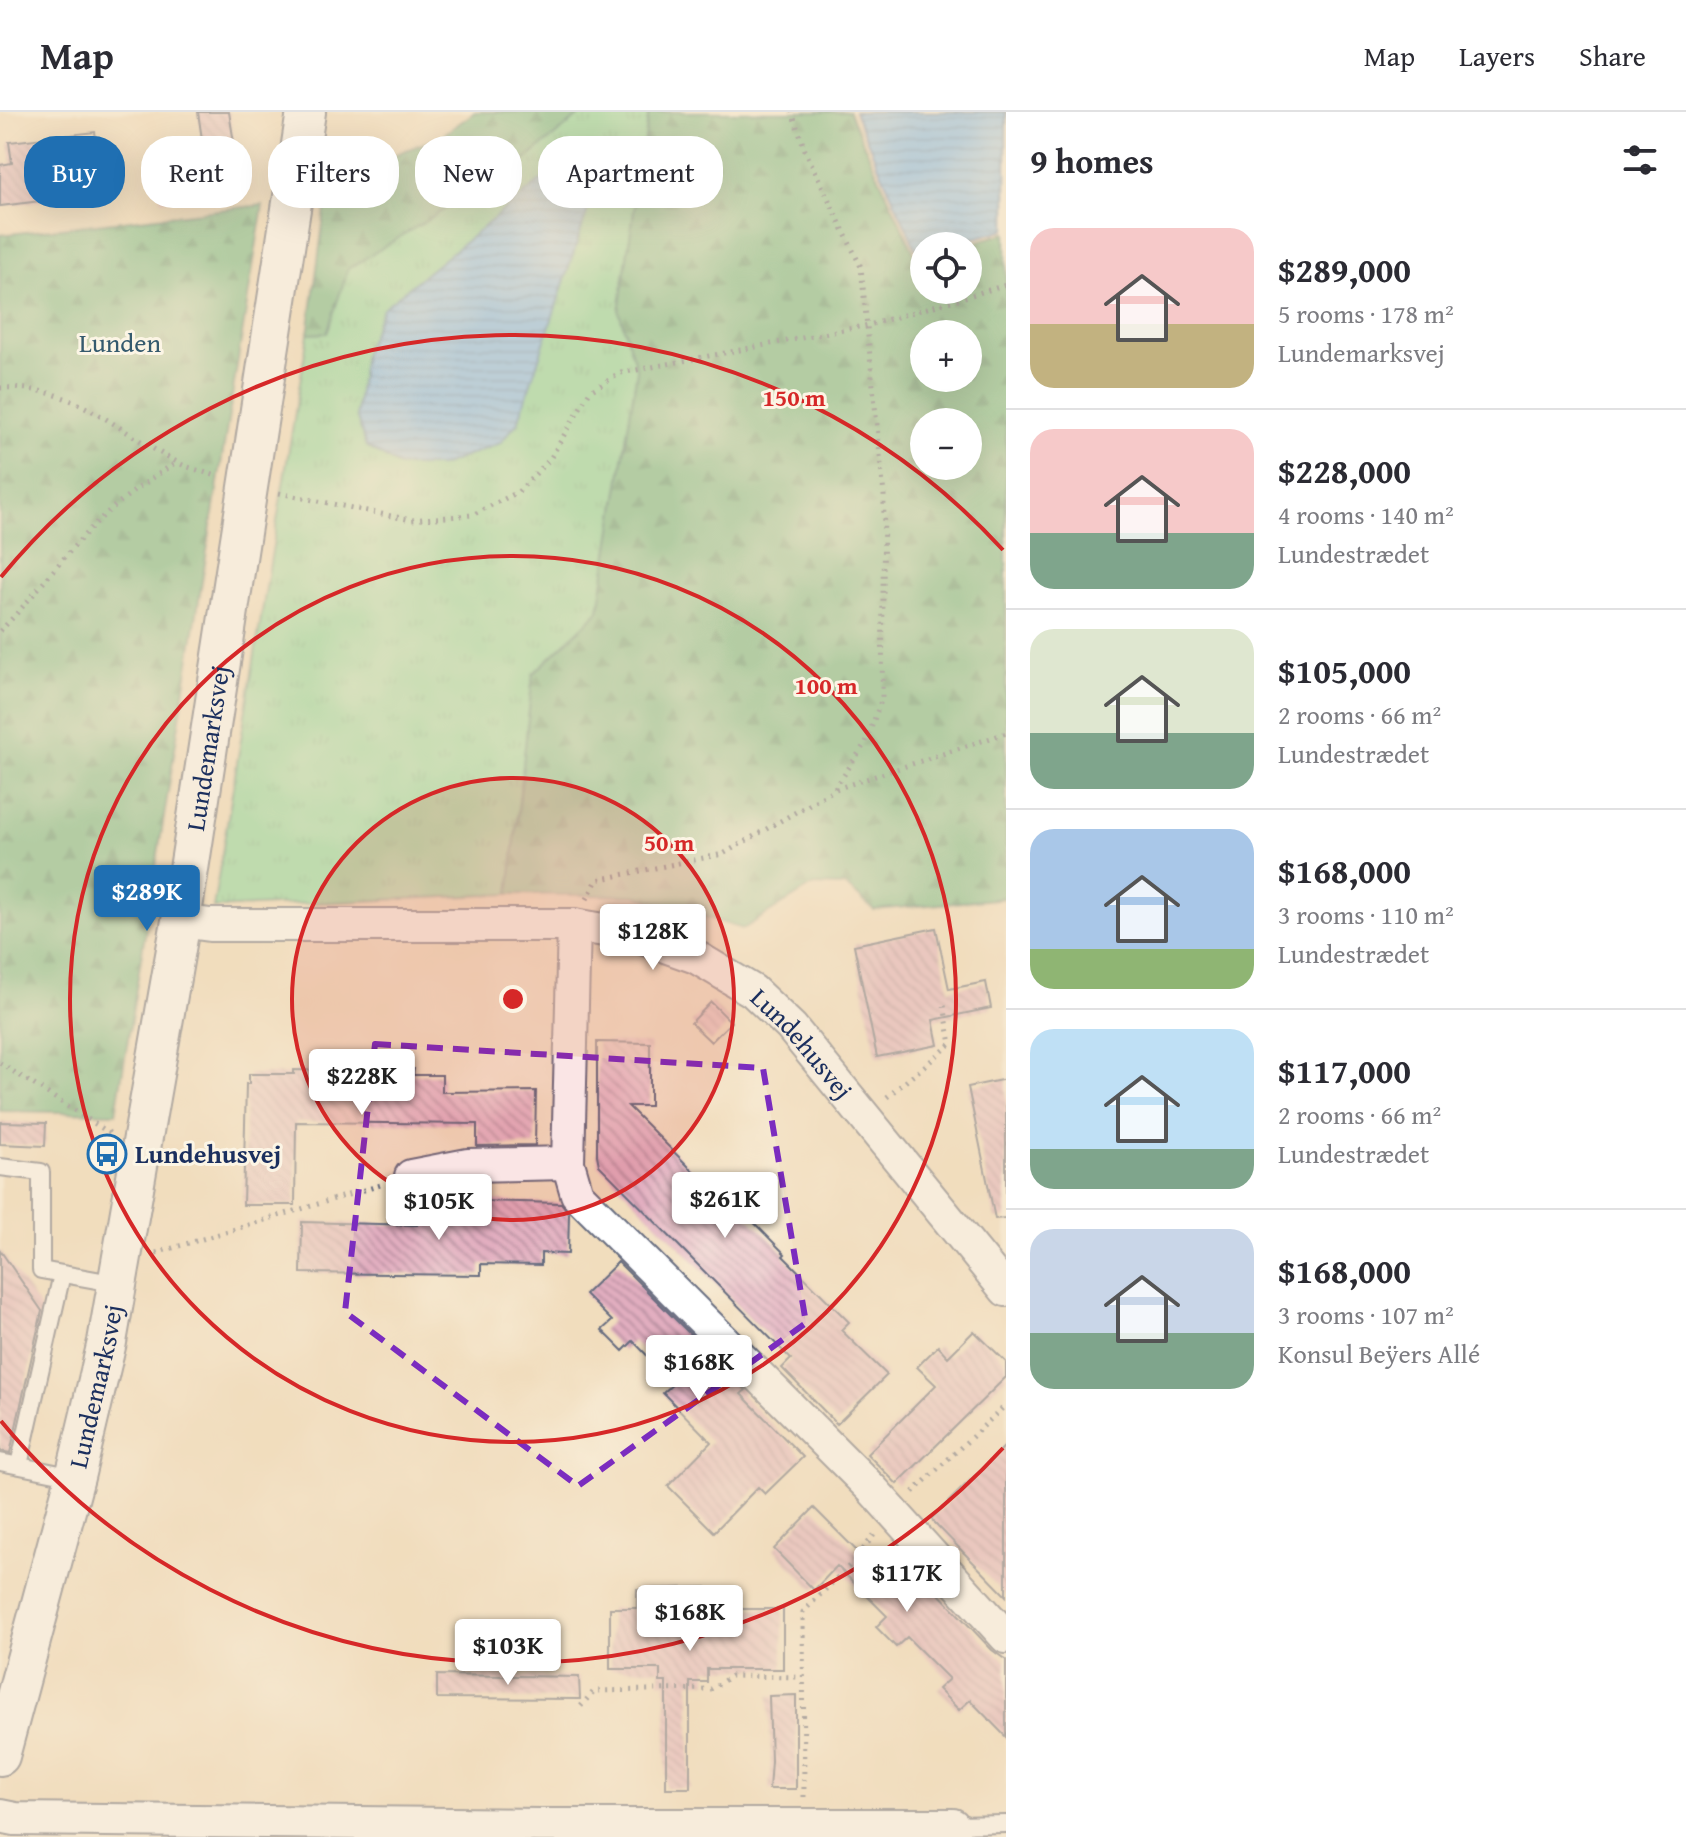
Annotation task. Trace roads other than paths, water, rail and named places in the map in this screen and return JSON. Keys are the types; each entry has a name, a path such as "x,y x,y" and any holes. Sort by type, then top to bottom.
{"street":[{"name":"Lundemarksvej","path":"0,1756 104,1356 181,921 306,112"},
{"name":"Lundehusvej","path":"181,921 210,925 574,925 634,935 696,957 753,991 791,1027 1006,1290"},
{"path":"574,925 568,1163 577,1194 893,1511 1006,1637"},
{"path":"411,1176 468,1165 568,1163"},
{"path":"0,1816 15,1819 540,1831 804,1825 953,1831"}],"lane":[{"path":"0,1167 41,1172 41,1270 62,1274 119,1274"},
{"path":"19,1465 62,1274"},
{"path":"0,1462 75,1477"},
{"path":"953,1831 1006,1824"}],"water":[{"path":"854,112 1006,112 1006,229 982,236 982,232 910,232 910,236"},
{"path":"538,183 538,208 588,208 518,422 500,443 441,466 399,466 366,446 356,415 364,353 383,308 507,208 522,208 522,196"}],"place":[{"name":"Lundehusvej","path":"107,1154"}],"park label":[{"name":"Lunden","path":"120,343"}]}
